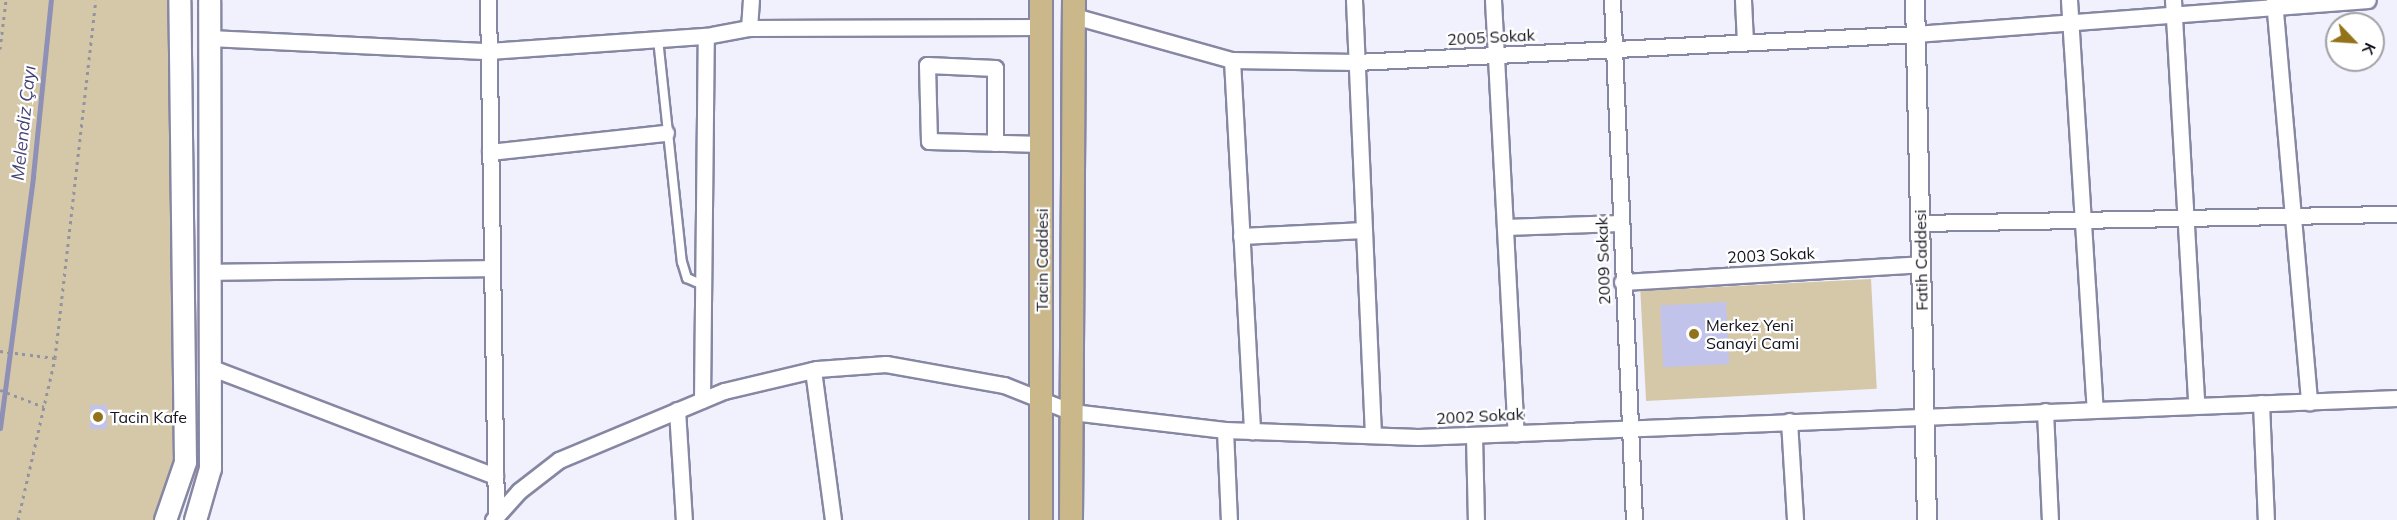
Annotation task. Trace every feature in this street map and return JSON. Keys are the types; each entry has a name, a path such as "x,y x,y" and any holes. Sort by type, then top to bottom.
{"main road":[{"path":"165,520 185,462 179,0"},
{"path":"195,520 210,468 212,368 207,272 209,0"},
{"name":"Tacin Caddesi","path":"1041,0 1039,401 1041,520"},
{"name":"Tacin Caddesi","path":"1071,520 1074,8"}],"street":[{"path":"488,0 495,519"},
{"path":"749,28 750,0"},
{"path":"1354,0 1373,435"},
{"path":"1493,0 1516,433"},
{"name":"2009 Sokak","path":"1612,0 1628,428 1634,520"},
{"path":"1743,0 1745,42"},
{"name":"Fatih Caddesi","path":"1915,0 1927,520"},
{"path":"2069,0 2095,409"},
{"name":"2005 Sokak","path":"1074,8 1232,60 1356,62 1916,34 2070,22 2174,7 2368,0"},
{"path":"2274,3 2309,402"},
{"path":"2174,7 2196,405"},
{"path":"209,38 489,51 706,36 749,28 1041,27"},
{"path":"702,400 706,36"},
{"path":"1232,60 1252,431"},
{"path":"995,143 995,68 927,65 929,141 995,143 1042,144"},
{"path":"490,152 666,133"},
{"path":"1920,223 2184,216 2397,214"},
{"path":"1505,227 1620,223"},
{"path":"1241,236 1364,230"},
{"name":"2003 Sokak","path":"1622,282 1922,264"},
{"path":"207,272 492,268"},
{"name":"2002 Sokak","path":"495,519 519,491 560,460 724,391 813,370 886,364 1004,385 1039,401 1072,412 1226,430 1373,435 1474,435 1925,415 2397,398"},
{"path":"212,368 495,476"},
{"path":"813,370 833,520"},
{"path":"2261,403 2266,520"},
{"path":"677,410 684,520"},
{"path":"2045,411 2050,520"},
{"path":"1789,421 1795,520"},
{"path":"1226,430 1229,520"},
{"path":"1474,435 1476,520"}],"lane":[{"path":"658,39 666,133 682,262 687,278 703,285"}],"path":[{"path":"0,49 6,0"},
{"path":"18,520 55,358 96,0"},
{"path":"0,351 55,358"},
{"path":"0,390 44,407"}],"shaded area":[{"path":"0,0 169,0 176,392 174,482 156,520 0,520"},
{"path":"1871,279 1877,389 1646,401 1640,291"}],"building":[{"name":"Merkez Yeni Sanayi Cami","path":"1726,302 1729,364 1663,367 1660,305"},
{"name":"Tacin Kafe","path":"90,405 107,405 107,429 90,429"}],"waterway":[{"name":"Melendiz Çayı","path":"0,428 33,176 51,0"}],"place":[{"name":"Merkez Yeni Sanayi Cami","path":"1694,334"},
{"name":"Tacin Kafe","path":"98,417"}]}
